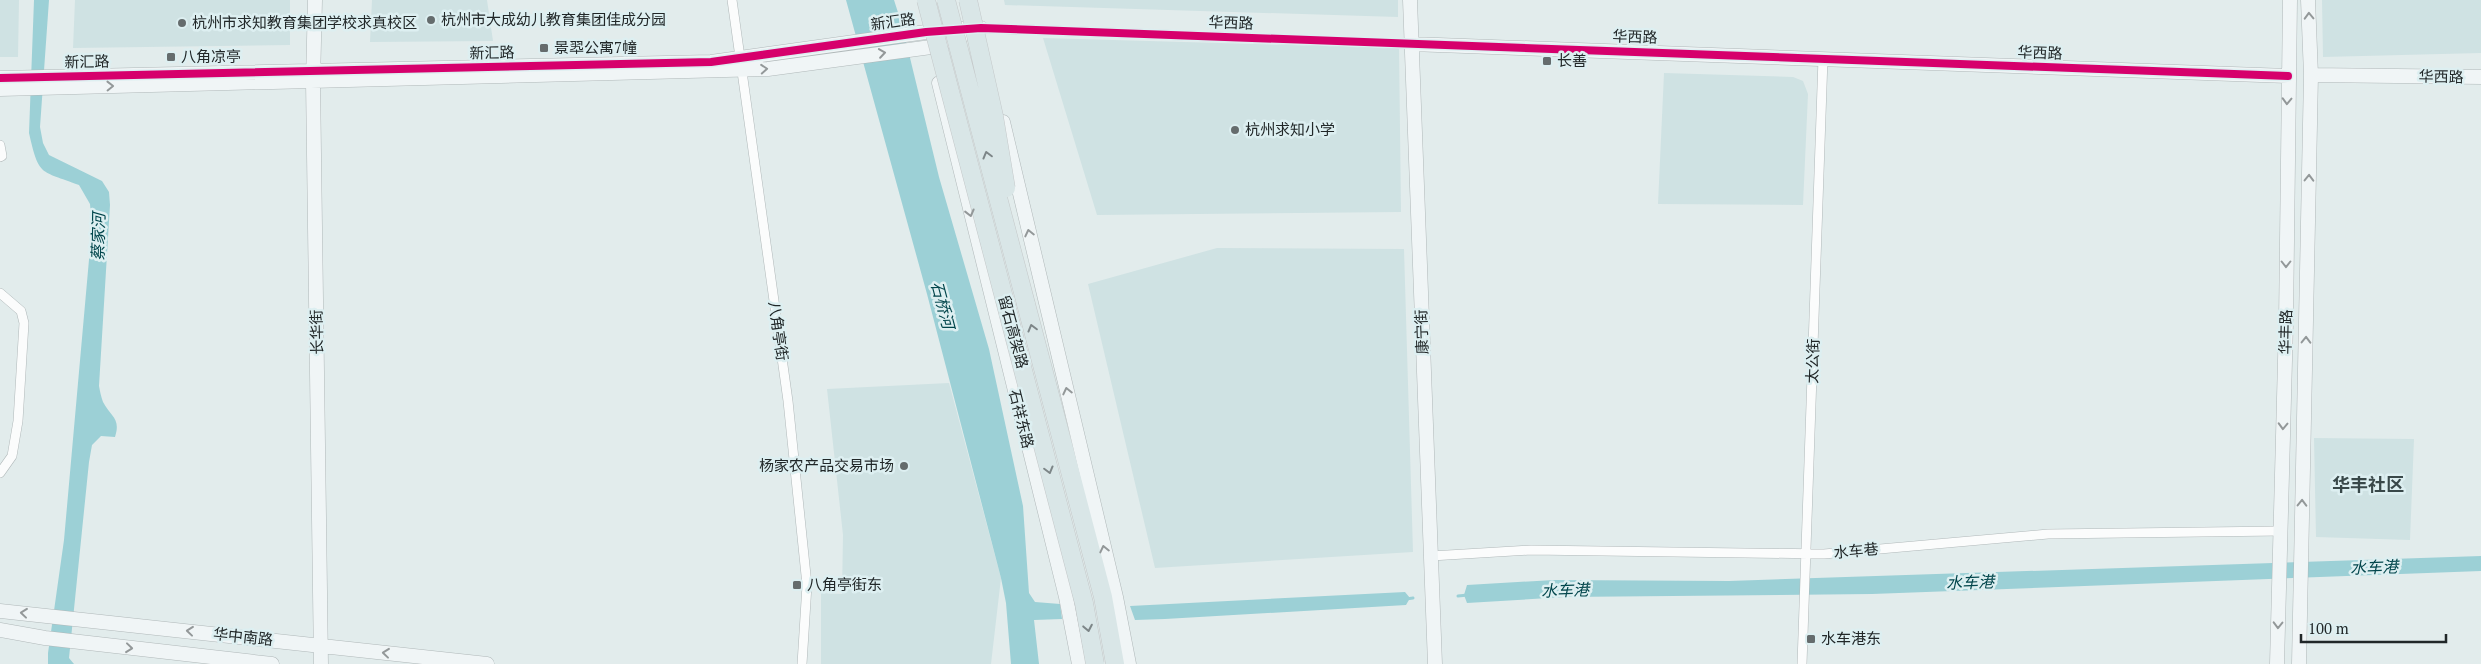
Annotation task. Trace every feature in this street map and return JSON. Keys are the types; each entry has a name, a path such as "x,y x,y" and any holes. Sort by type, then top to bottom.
{"highway":[{"name":"留石高架路","path":"926,0 1084,603 1095,664"},
{"name":"留石高架路","path":"946,0 1103,597 1115,664"},
{"path":"968,0 994,116 1026,304"}],"street":[{"name":"长华街","path":"315,0 314,76 322,664"},
{"name":"八角亭街","path":"732,0 788,401 807,585 802,664"},
{"name":"石祥东路","path":"917,0 1066,597 1079,664"},
{"path":"973,0 982,28 1116,597 1129,664"},
{"name":"康宁街","path":"1410,0 1435,664"},
{"name":"华丰路","path":"2277,664 2286,322 2290,0"},
{"name":"华丰路","path":"2299,664 2311,75 2308,0"},
{"name":"新汇路","path":"742,64 849,42 926,32 982,28"},
{"name":"新汇路","path":"0,89 23,83 314,76 712,62 742,64 850,58 930,46 982,28"},
{"name":"华西路","path":"982,28 2288,76"},
{"name":"太公街","path":"1802,664 1823,58"},
{"name":"华西路","path":"2311,75 2481,77"},
{"name":"新汇路","path":"0,78 23,83"},
{"path":"0,144 2,156 0,157"},
{"path":"0,293 21,311 24,323 18,421 12,456 0,473"},
{"name":"水车巷","path":"1431,556 1531,550 1806,553 2072,533 2280,531"},
{"name":"华中南路","path":"0,611 487,664"},
{"name":"华中南路","path":"0,630 45,638 272,664"}],"shaded area":[{"path":"0,0 19,0 18,57 0,57"},
{"name":"杭州市求知教育集团学校求真校区","path":"75,0 290,0 290,45 73,48"},
{"name":"杭州市大成幼儿教育集团佳成分园","path":"372,0 487,0 493,41 370,42"},
{"path":"1004,0 1398,0 1398,17 1005,5"},
{"path":"2322,0 2481,0 2481,53 2323,57"},
{"name":"杭州求知小学","path":"1043,38 1399,48 1401,212 1097,215"},
{"path":"1664,73 1793,77 1803,81 1808,94 1803,205 1658,204"},
{"path":"1217,248 1404,249 1413,552 1155,568 1088,284"},
{"name":"杨家农产品交易市场","path":"949,383 1001,578 991,664 821,664 821,593 842,594 843,535 827,389"},
{"path":"2314,438 2414,439 2410,540 2316,537"}],"water":[{"name":"蔡家河","path":"34,0 49,0 40,127 43,143 49,155 102,181 109,192 110,205 99,386 103,402 116,422 117,431 115,437 101,436 92,445 69,658 74,664 48,664 48,653 64,540 92,226 90,204 79,185 43,170 32,147 29,133"},
{"name":"石桥河","path":"846,0 894,0 902,25 939,177 989,349 1023,506 1029,593 1035,602 1060,604 1062,619 1034,620 1039,664 1011,664 1006,603 1001,578 927,294"},
{"path":"2481,556 2481,571 1872,594 1565,597 1467,603 1464,595 1467,585 1554,580 1729,581"},
{"path":"1405,592 1410,598 1406,605 1165,619 1135,620 1130,606"}],"waterway":[{"name":"水车港","path":"1458,596 1468,595"},
{"name":"水车港","path":"1406,599 1413,598"}],"cycle path":[{"path":"0,78 711,62 926,32 981,28 2288,76"}],"place":[{"name":"杭州市大成幼儿教育集团佳成分园","path":"431,20"},
{"name":"杭州市求知教育集团学校求真校区","path":"182,23"},
{"name":"景翆公寓7幢","path":"544,48"},
{"name":"八角凉亭","path":"171,57"},
{"name":"长善","path":"1547,61"},
{"name":"杭州求知小学","path":"1235,130"},
{"name":"杨家农产品交易市场","path":"904,466"},
{"name":"八角亭街东","path":"797,585"},
{"name":"水车港东","path":"1811,639"}],"district":[{"name":"华丰社区","path":"2368,485"}]}
